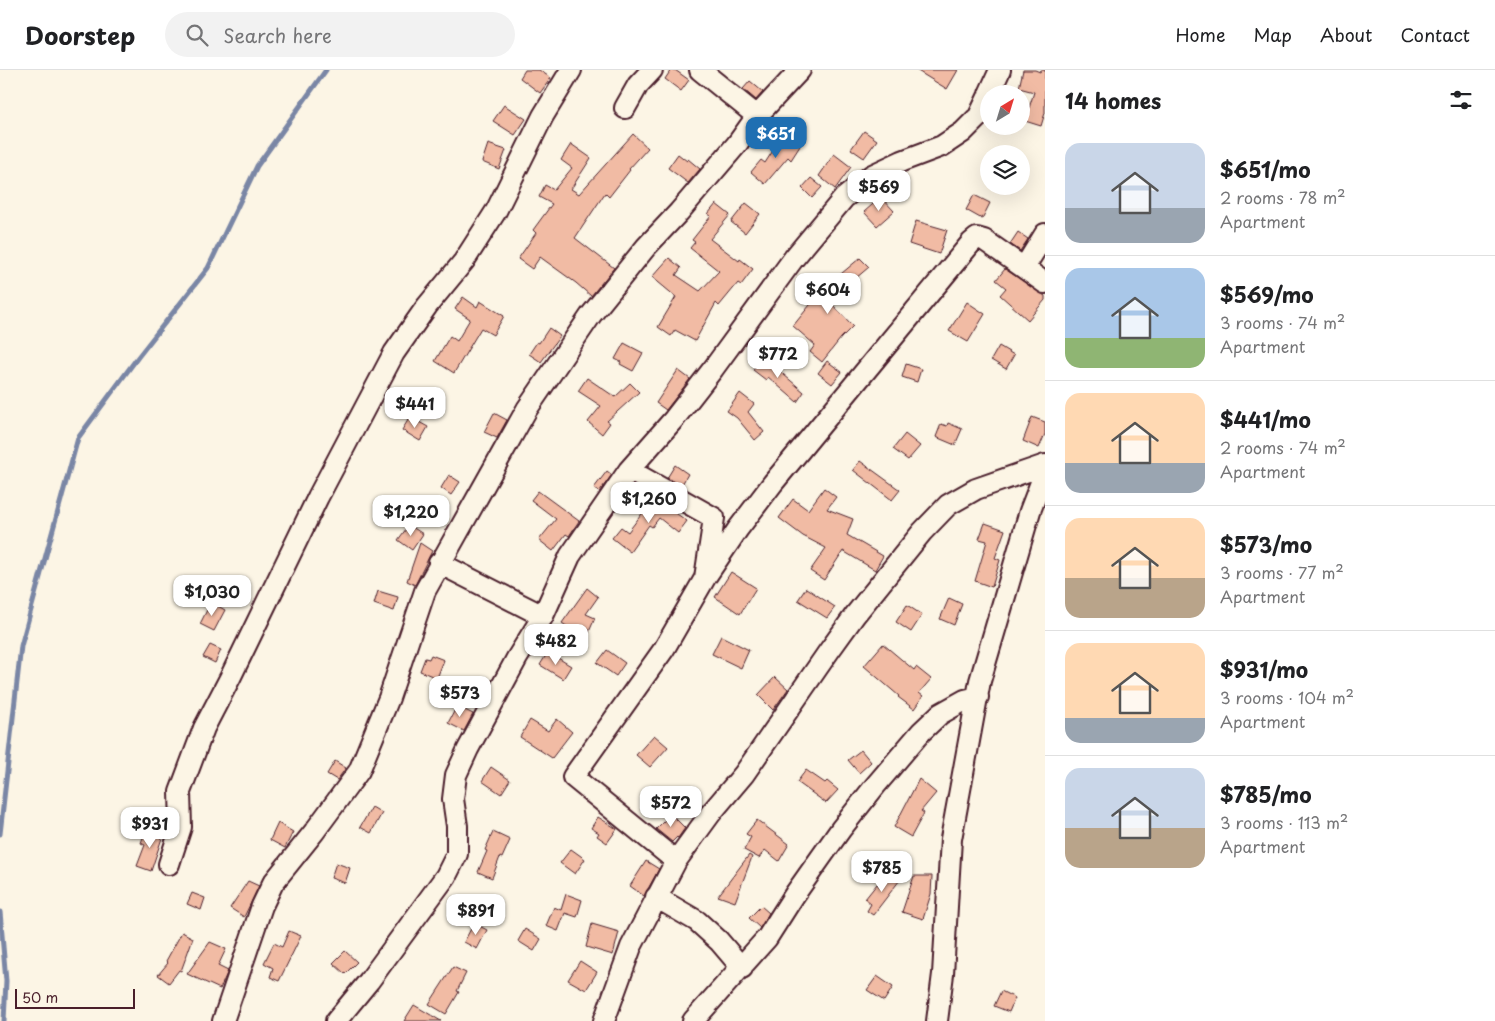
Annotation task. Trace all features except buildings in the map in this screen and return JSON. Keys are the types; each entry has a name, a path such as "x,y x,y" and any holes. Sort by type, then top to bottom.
{"street":[{"path":"169,864 181,827 180,792 204,728 318,497 394,354 427,306 464,260 496,211 543,116 571,70"},
{"path":"625,108 638,85 652,70"},
{"path":"700,70 757,116"},
{"path":"223,1021 262,906 272,883 314,832 359,771 389,698 425,590 528,409 591,315 646,247 680,212 737,144 757,116 800,70"},
{"path":"993,85 1000,70"},
{"path":"336,1021 369,981 446,876 456,854 457,826 453,799 456,774 517,658 543,616 570,556 629,470 674,419 794,258 844,198 872,175 942,146 963,132 980,114"},
{"path":"1024,268 1045,234"},
{"path":"676,861 572,777 664,649 705,578 738,528 971,243 977,238 984,240 1045,283"},
{"path":"604,1021 631,946 676,861 710,813 744,774 850,622 922,532 948,505 976,489 1045,465"},
{"path":"629,470 714,518 705,578"},
{"path":"937,1021 943,974 950,839 986,663 1030,512 1045,472"},
{"path":"439,563 543,616"},
{"path":"694,1021 768,938 795,894 841,829 910,746 940,714 965,700 978,697"},
{"path":"656,897 697,921 719,941 742,968"}],"waterway":[{"path":"0,834 21,646 78,438 138,357 208,268 257,166 326,70"},
{"path":"0,912 6,981 4,1021"}]}
